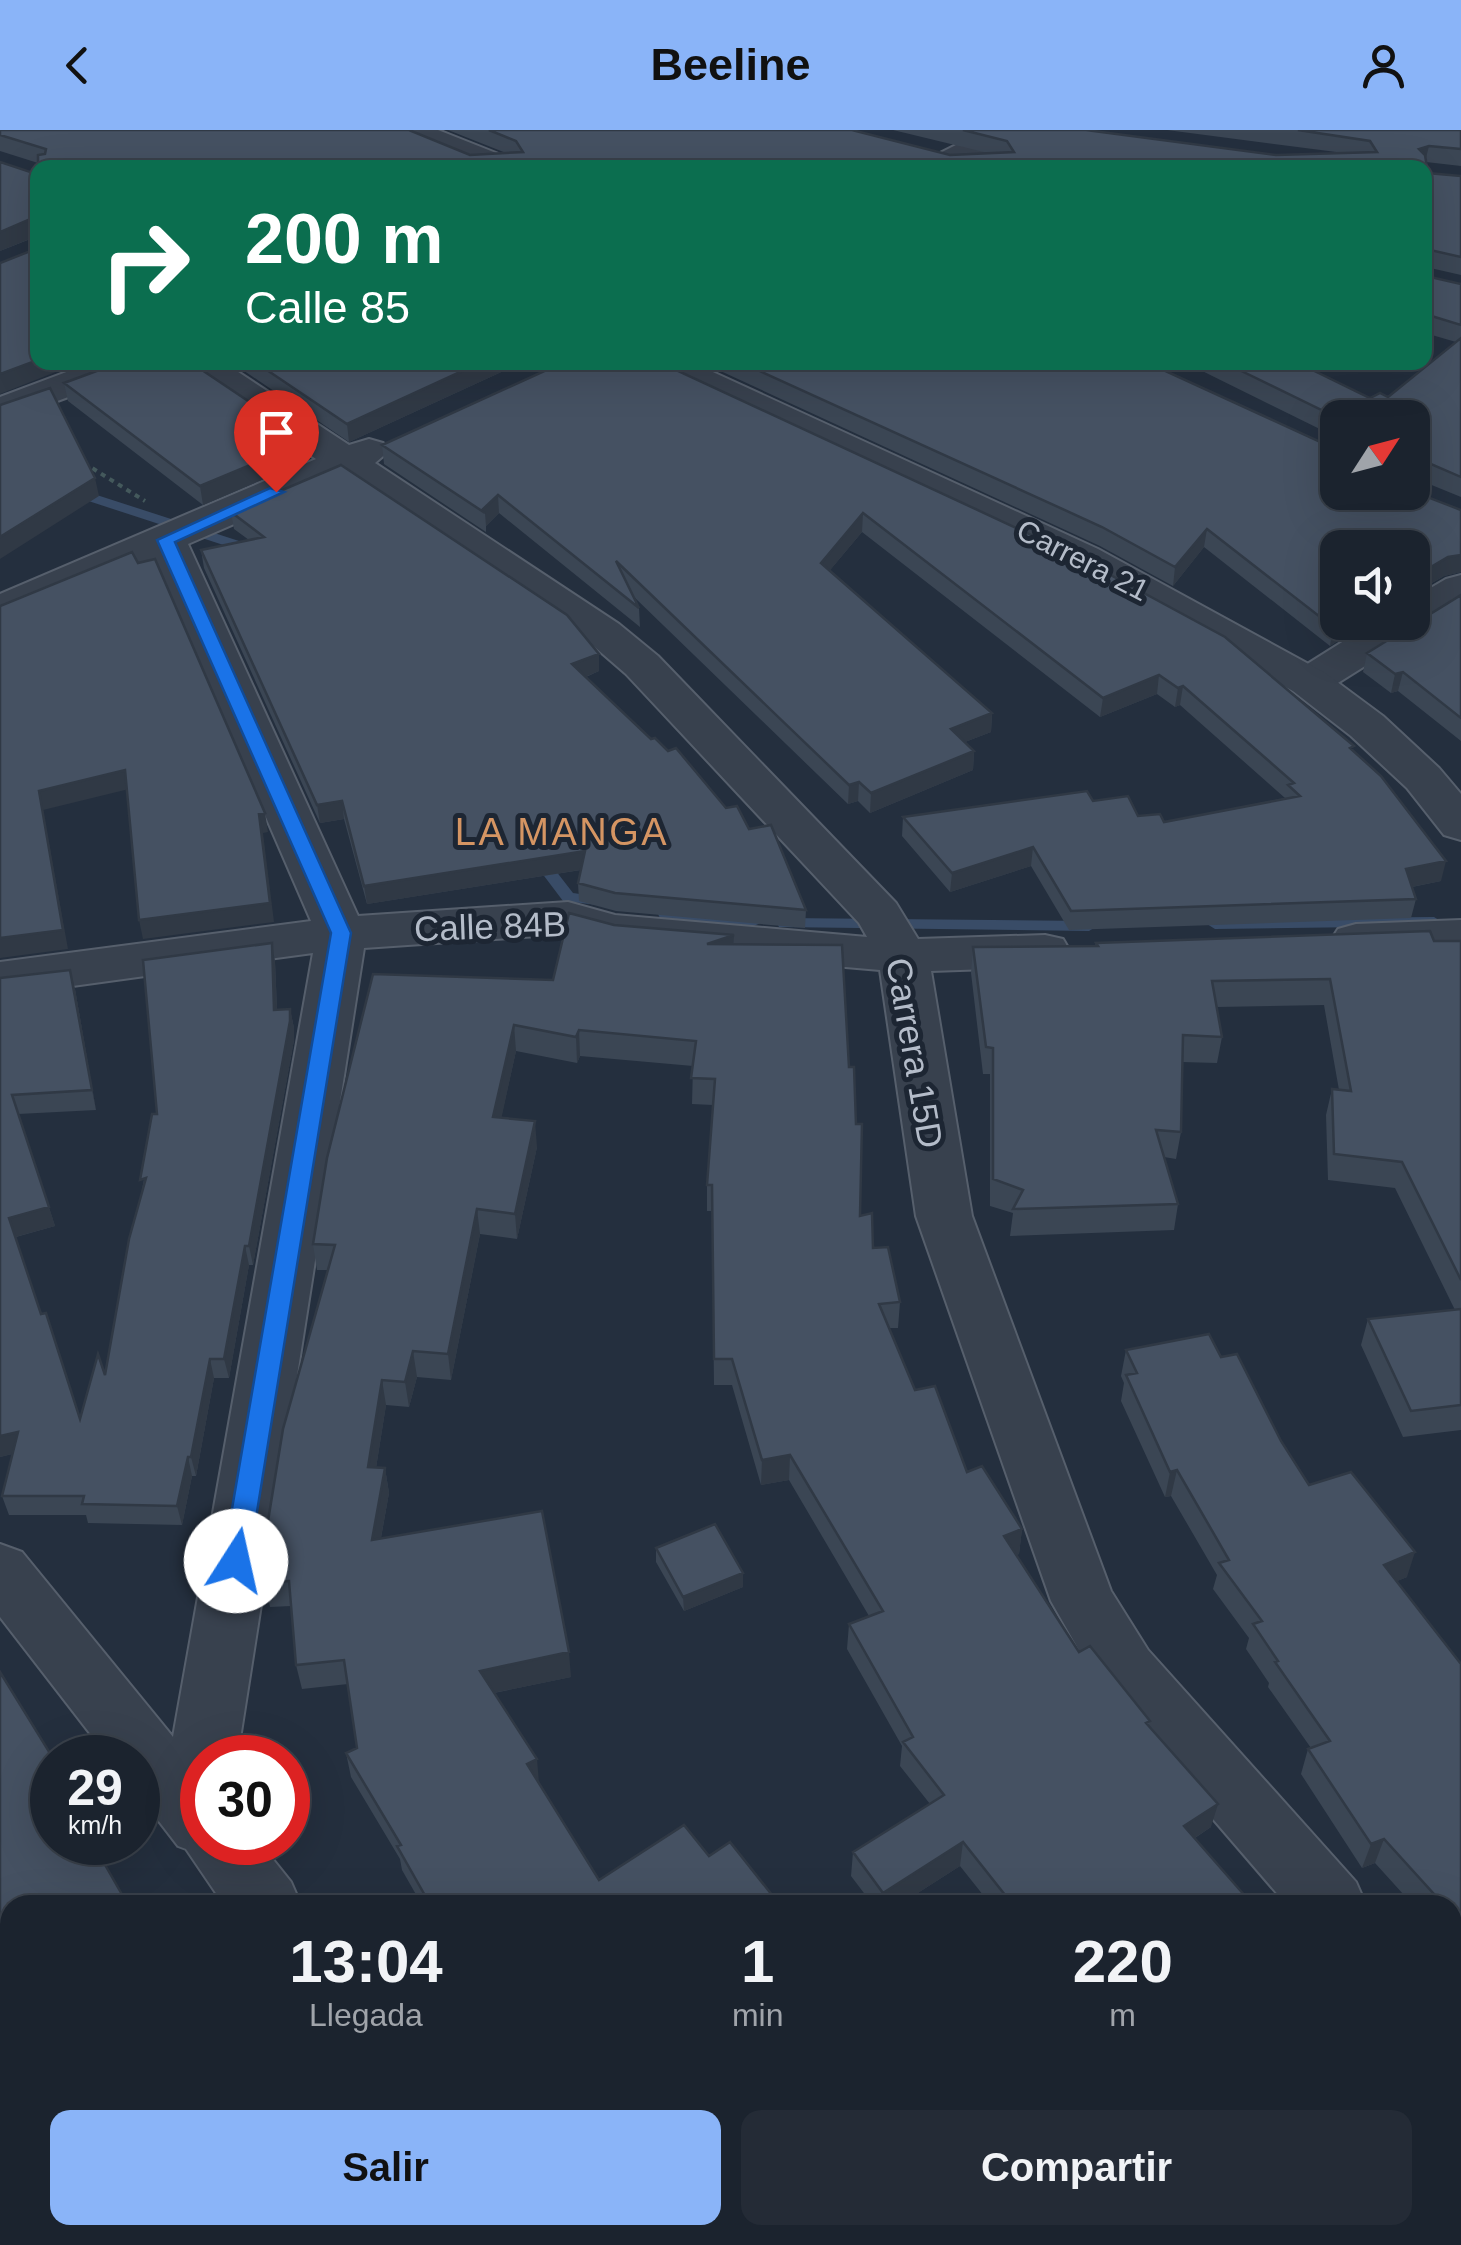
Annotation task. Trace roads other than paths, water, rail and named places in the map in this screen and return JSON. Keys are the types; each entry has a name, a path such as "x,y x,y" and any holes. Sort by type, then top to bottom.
{"street":[{"path":"409,130 484,160"},
{"path":"949,160 1011,130"},
{"path":"904,146 940,160"},
{"path":"0,410 108,370"},
{"name":"Carrera 15D","path":"209,370 588,622 630,654 891,934 944,1216 1083,1601 1124,1670 1322,1895"},
{"name":"Carrera 21","path":"676,370 1083,558 1310,682 1368,726 1423,778 1461,826"},
{"path":"0,610 184,532 334,456 395,440"},
{"path":"184,532 341,933 214,1735"},
{"path":"1430,607 1461,588"},
{"path":"1310,682 1376,640"},
{"name":"Calle 84B","path":"0,979 341,933 568,918 615,931 891,934 1082,950"},
{"path":"1302,942 1461,936"},
{"path":"0,1570 180,1773"},
{"path":"242,1865 260,1895"}],"waterway":[{"path":"72,491 256,551"},
{"path":"537,856 568,897 601,902"},
{"path":"666,914 707,921 754,922"},
{"path":"1215,924 1434,922"},
{"path":"785,923 1089,926"}],"district":[{"name":"LA MANGA","path":"562,832"}]}
